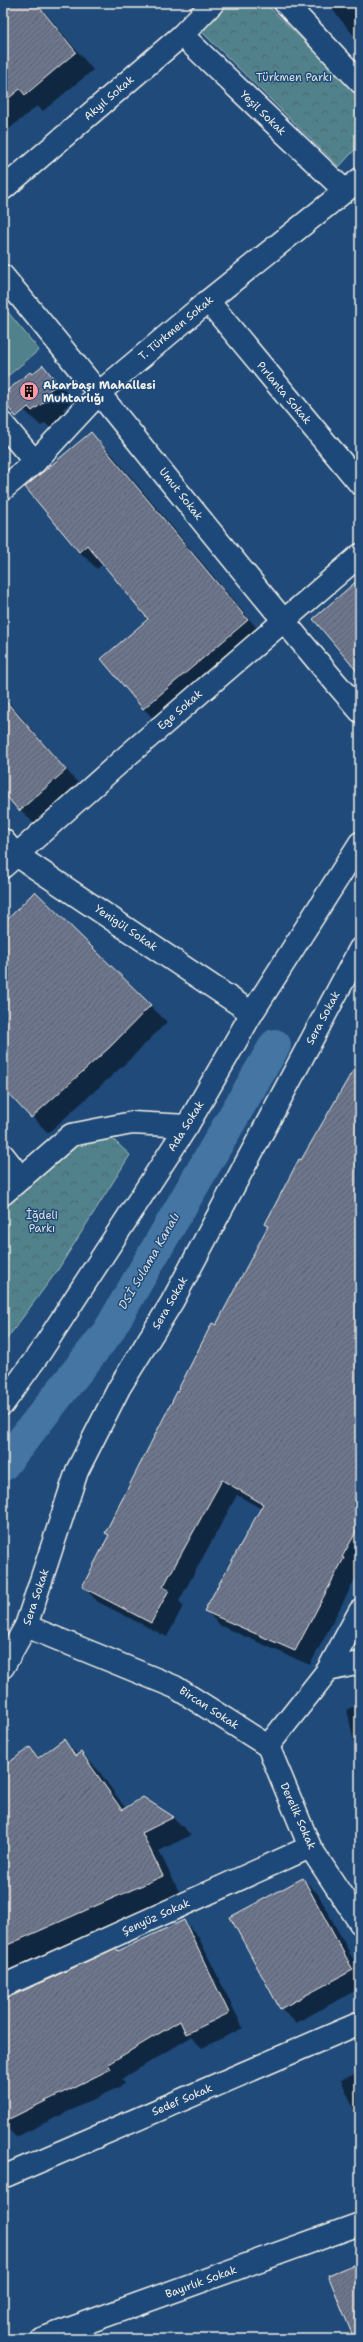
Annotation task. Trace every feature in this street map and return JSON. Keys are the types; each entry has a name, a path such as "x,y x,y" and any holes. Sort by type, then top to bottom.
{"street":[{"name":"Akyıl Sokak","path":"3,189 182,35 213,3"},
{"path":"285,3 360,82"},
{"name":"Yeşil Sokak","path":"182,35 352,185"},
{"name":"T. Türkmen Sokak","path":"3,489 35,462 100,392 208,301 352,185"},
{"name":"Umut Sokak","path":"3,276 100,392 282,621 360,711"},
{"name":"Pırlanta Sokak","path":"208,301 360,484"},
{"path":"3,424 35,462"},
{"name":"Ege Sokak","path":"7,854 360,555"},
{"name":"Ada Sokak","path":"3,1404 41,1351 187,1126 252,1013 354,869 360,843"},
{"name":"Yenigül Sokak","path":"7,854 252,1013"},
{"name":"Sera Sokak","path":"3,1667 26,1626 77,1471 119,1388 172,1302 360,949"},
{"path":"3,1194 71,1135 132,1123 187,1126"},
{"path":"3,1155 21,1178"},
{"path":"268,1746 328,1670 360,1611"},
{"name":"Bircan Sokak","path":"26,1626 175,1687 268,1746"},
{"path":"328,1670 360,1663"},
{"name":"Derelik Sokak","path":"268,1746 310,1848 360,1924"},
{"name":"Şenyüz Sokak","path":"3,1986 310,1848"},
{"name":"Sedef Sokak","path":"3,2177 360,2023"},
{"name":"Bayırlık Sokak","path":"41,2339 360,2224"}],"green space":[{"name":"Türkmen Parkı","path":"228,3 265,3 360,96 360,144 339,167 199,29"},
{"path":"3,306 39,350 3,380"},
{"name":"İğdeli Parkı","path":"106,1133 130,1155 57,1271 3,1344 3,1204 68,1148"}],"building":[{"path":"3,3 36,3 76,52 25,95 20,89 3,103"},
{"name":"Akarbaşı Mahallesi Muhtarlığı","path":"43,365 58,384 47,392 51,397 32,411 28,407 16,417 3,401 3,394 30,372 32,374"},
{"path":"91,432 248,620 143,709 101,659 148,619 87,545 79,552 25,487"},
{"path":"360,578 360,675 313,619"},
{"path":"3,698 66,770 19,811 3,792"},
{"path":"35,891 151,1005 110,1047 31,1118 3,1088 3,924"},
{"path":"360,1058 360,1525 342,1557 344,1558 295,1651 204,1611 263,1504 222,1480 163,1587 169,1590 151,1623 82,1587 109,1535 105,1533 212,1323 216,1325 268,1226 265,1224 299,1159 301,1160"},
{"path":"64,1739 75,1756 81,1752 122,1810 143,1797 174,1817 142,1833 163,1876 3,1947 3,1767 30,1747 38,1758"},
{"path":"303,1878 353,1970 280,2009 230,1917"},
{"path":"184,1920 229,2013 186,2034 180,2021 108,2064 111,2069 3,2122 3,2000 116,1948 118,1951"},
{"path":"360,2262 360,2339 354,2339 328,2275"}],"waterway":[{"name":"DSİ Sulama Kanalı","path":"3,1465 108,1332 275,1045"}],"place":[{"name":"Akarbaşı Mahallesi Muhtarlığı","path":"29,391"}]}
